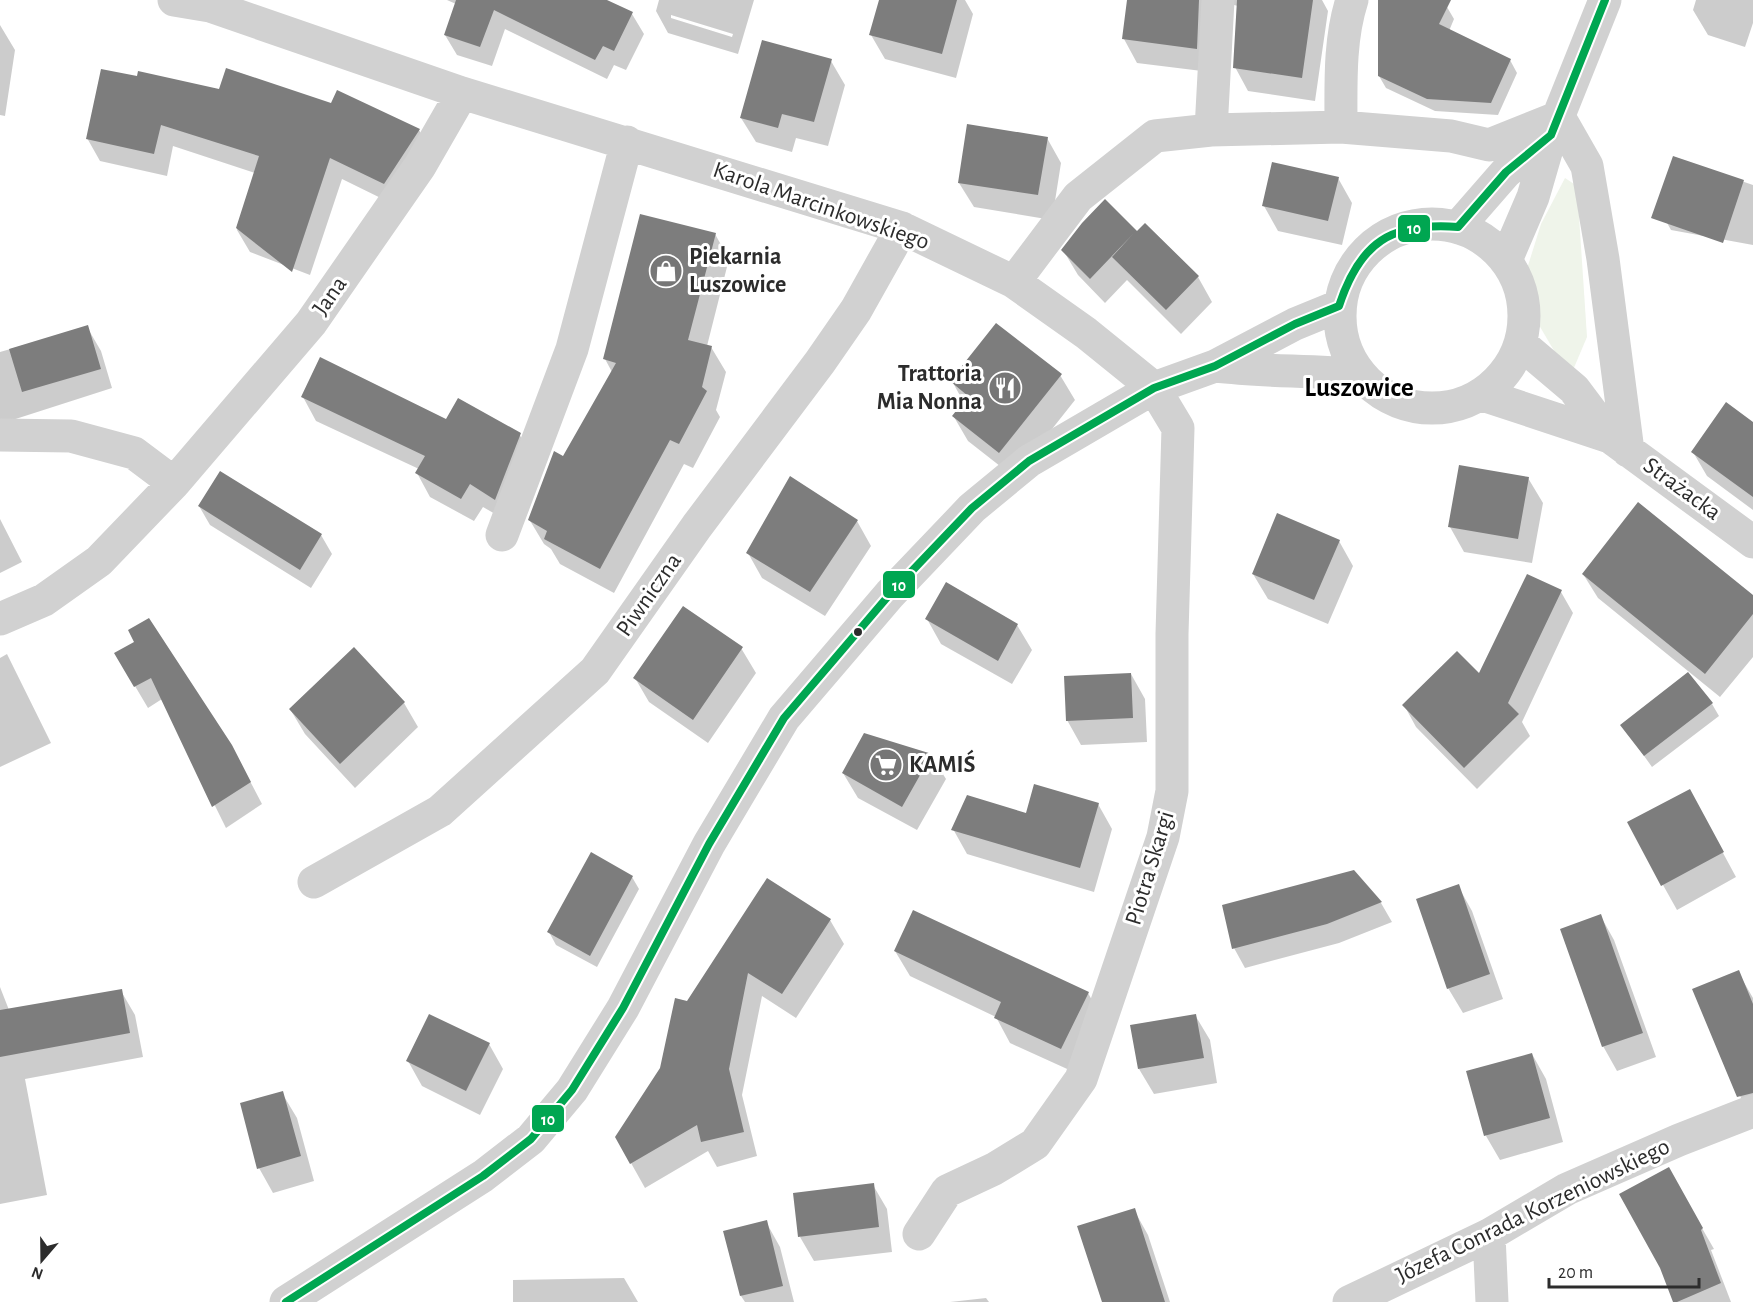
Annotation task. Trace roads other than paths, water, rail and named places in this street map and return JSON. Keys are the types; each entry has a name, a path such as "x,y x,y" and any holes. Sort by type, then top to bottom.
{"street":[{"name":"Karola Marcinkowskiego","path":"174,0 210,6 462,93 902,228 1014,282 1086,333 1154,388"},
{"path":"1211,130 1218,0"},
{"path":"1341,127 1341,78 1347,15 1352,0"},
{"path":"1506,260 1533,196 1555,126 1605,0"},
{"name":"Jana","path":"0,620 44,600 99,561 174,483 311,323 420,166 462,93"},
{"path":"1014,282 1078,197 1155,136 1211,130 1341,127 1451,136 1489,145 1555,126"},
{"path":"1458,227 1506,172 1555,126"},
{"path":"1555,126 1587,166 1603,259 1619,444"},
{"path":"502,535 572,349 627,142"},
{"path":"1431,223 1458,227 1476,234 1506,260 1520,286 1526,314 1521,344 1507,372 1484,395 1441,409 1395,402 1359,375 1342,342 1340,306 1346,280 1355,264 1380,238 1405,227 1431,223"},
{"name":"Piwniczna","path":"314,882 440,811 595,671 697,526 820,362 856,310 902,228"},
{"path":"286,1302 483,1176 531,1139 572,1090 617,1017 709,844 784,718 890,594 972,508 1029,461 1154,388 1215,366 1296,324 1340,306"},
{"name":"Strażacka","path":"1521,344 1574,389 1619,444 1753,542"},
{"path":"1215,366 1265,372 1317,370 1359,375"},
{"name":"Piotra Skargi","path":"919,1234 947,1191 994,1169 1035,1144 1081,1080 1163,837 1172,791 1172,634 1178,428 1154,388"},
{"name":"Strażacka","path":"1484,395 1619,444"},
{"path":"0,435 71,436 102,444 134,453 174,483"},
{"name":"Józefa Conrada Korzeniowskiego","path":"1348,1302 1489,1235 1567,1189 1679,1140 1753,1111"},
{"path":"1489,1235 1492,1302"}],"place":[{"name":"Piekarnia Luszowice","path":"666,271"},
{"name":"Trattoria Mia Nonna","path":"1005,388"},
{"name":"KAMIŚ","path":"886,765"}],"district":[{"name":"Luszowice","path":"1359,387"}]}
